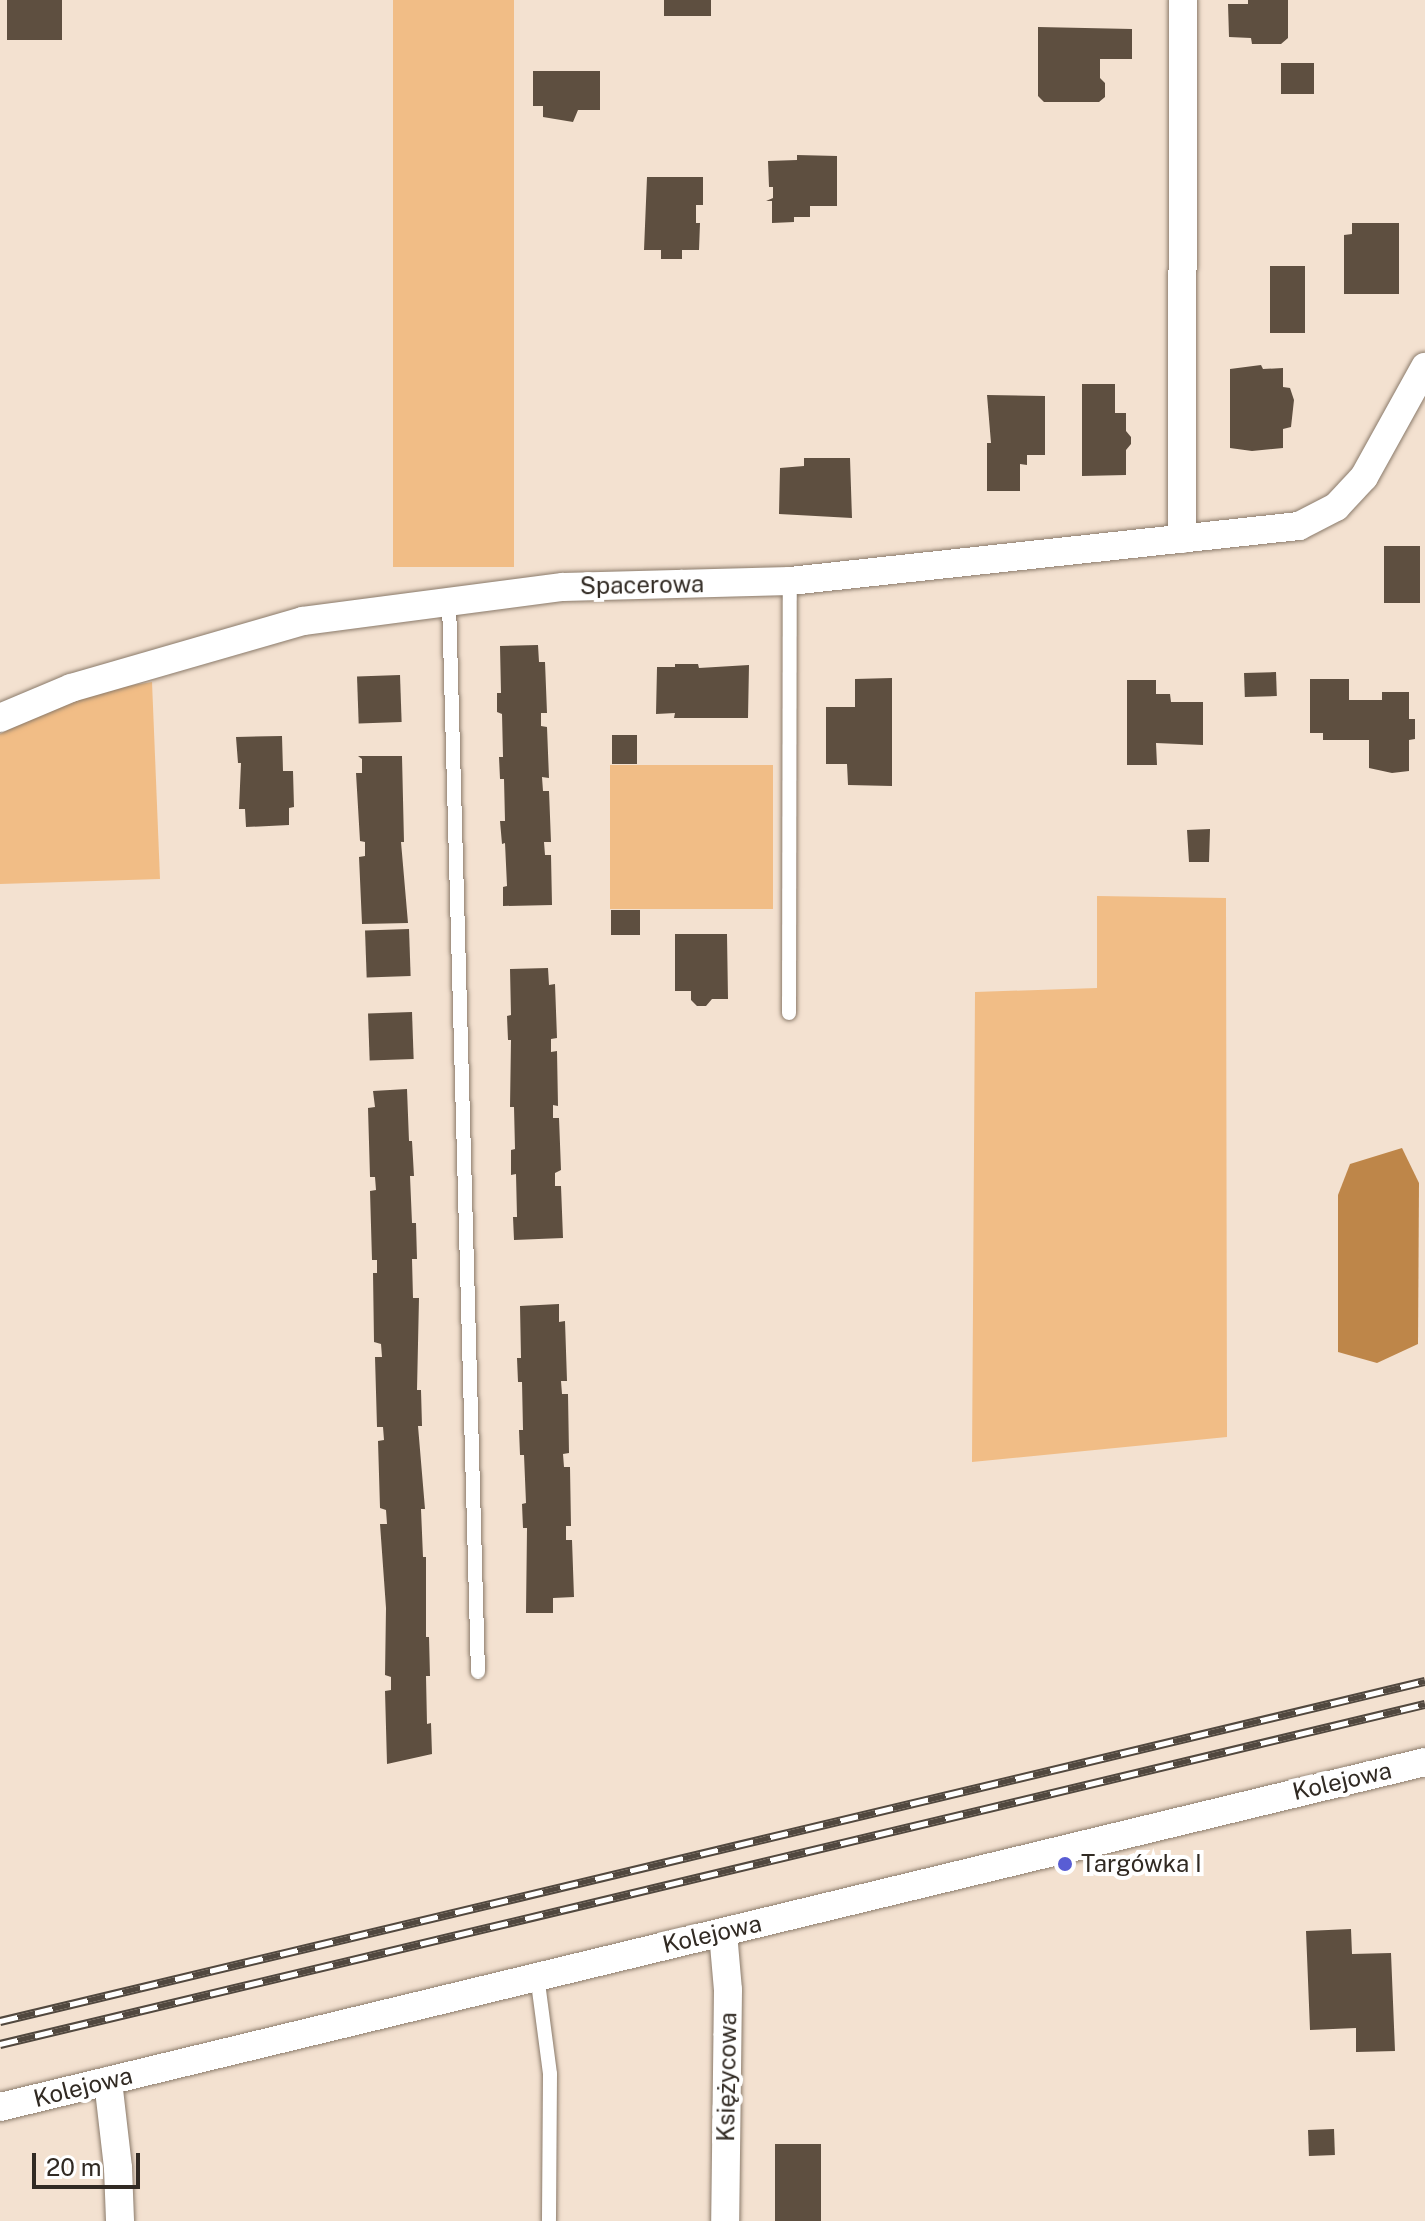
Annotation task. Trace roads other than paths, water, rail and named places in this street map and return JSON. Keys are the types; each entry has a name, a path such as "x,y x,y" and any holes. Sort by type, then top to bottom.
{"street":[{"path":"1182,539 1183,0"},
{"name":"Spacerowa","path":"0,718 84,684 303,621 563,587 790,581 1299,526 1336,507 1364,477 1425,367"},
{"name":"Kolejowa","path":"0,2107 1425,1762"},
{"name":"Księżycowa","path":"723,1933 728,1990 725,2221"},
{"path":"108,2081 118,2168 120,2221"}],"lane":[{"path":"789,1013 790,581"},
{"path":"449,602 478,1672"},
{"path":"537,1975 550,2074 549,2221"}],"railway":[{"path":"0,2021 1425,1681"},
{"path":"0,2044 1425,1704"}],"place":[{"name":"Targówka I","path":"1065,1864"}]}
